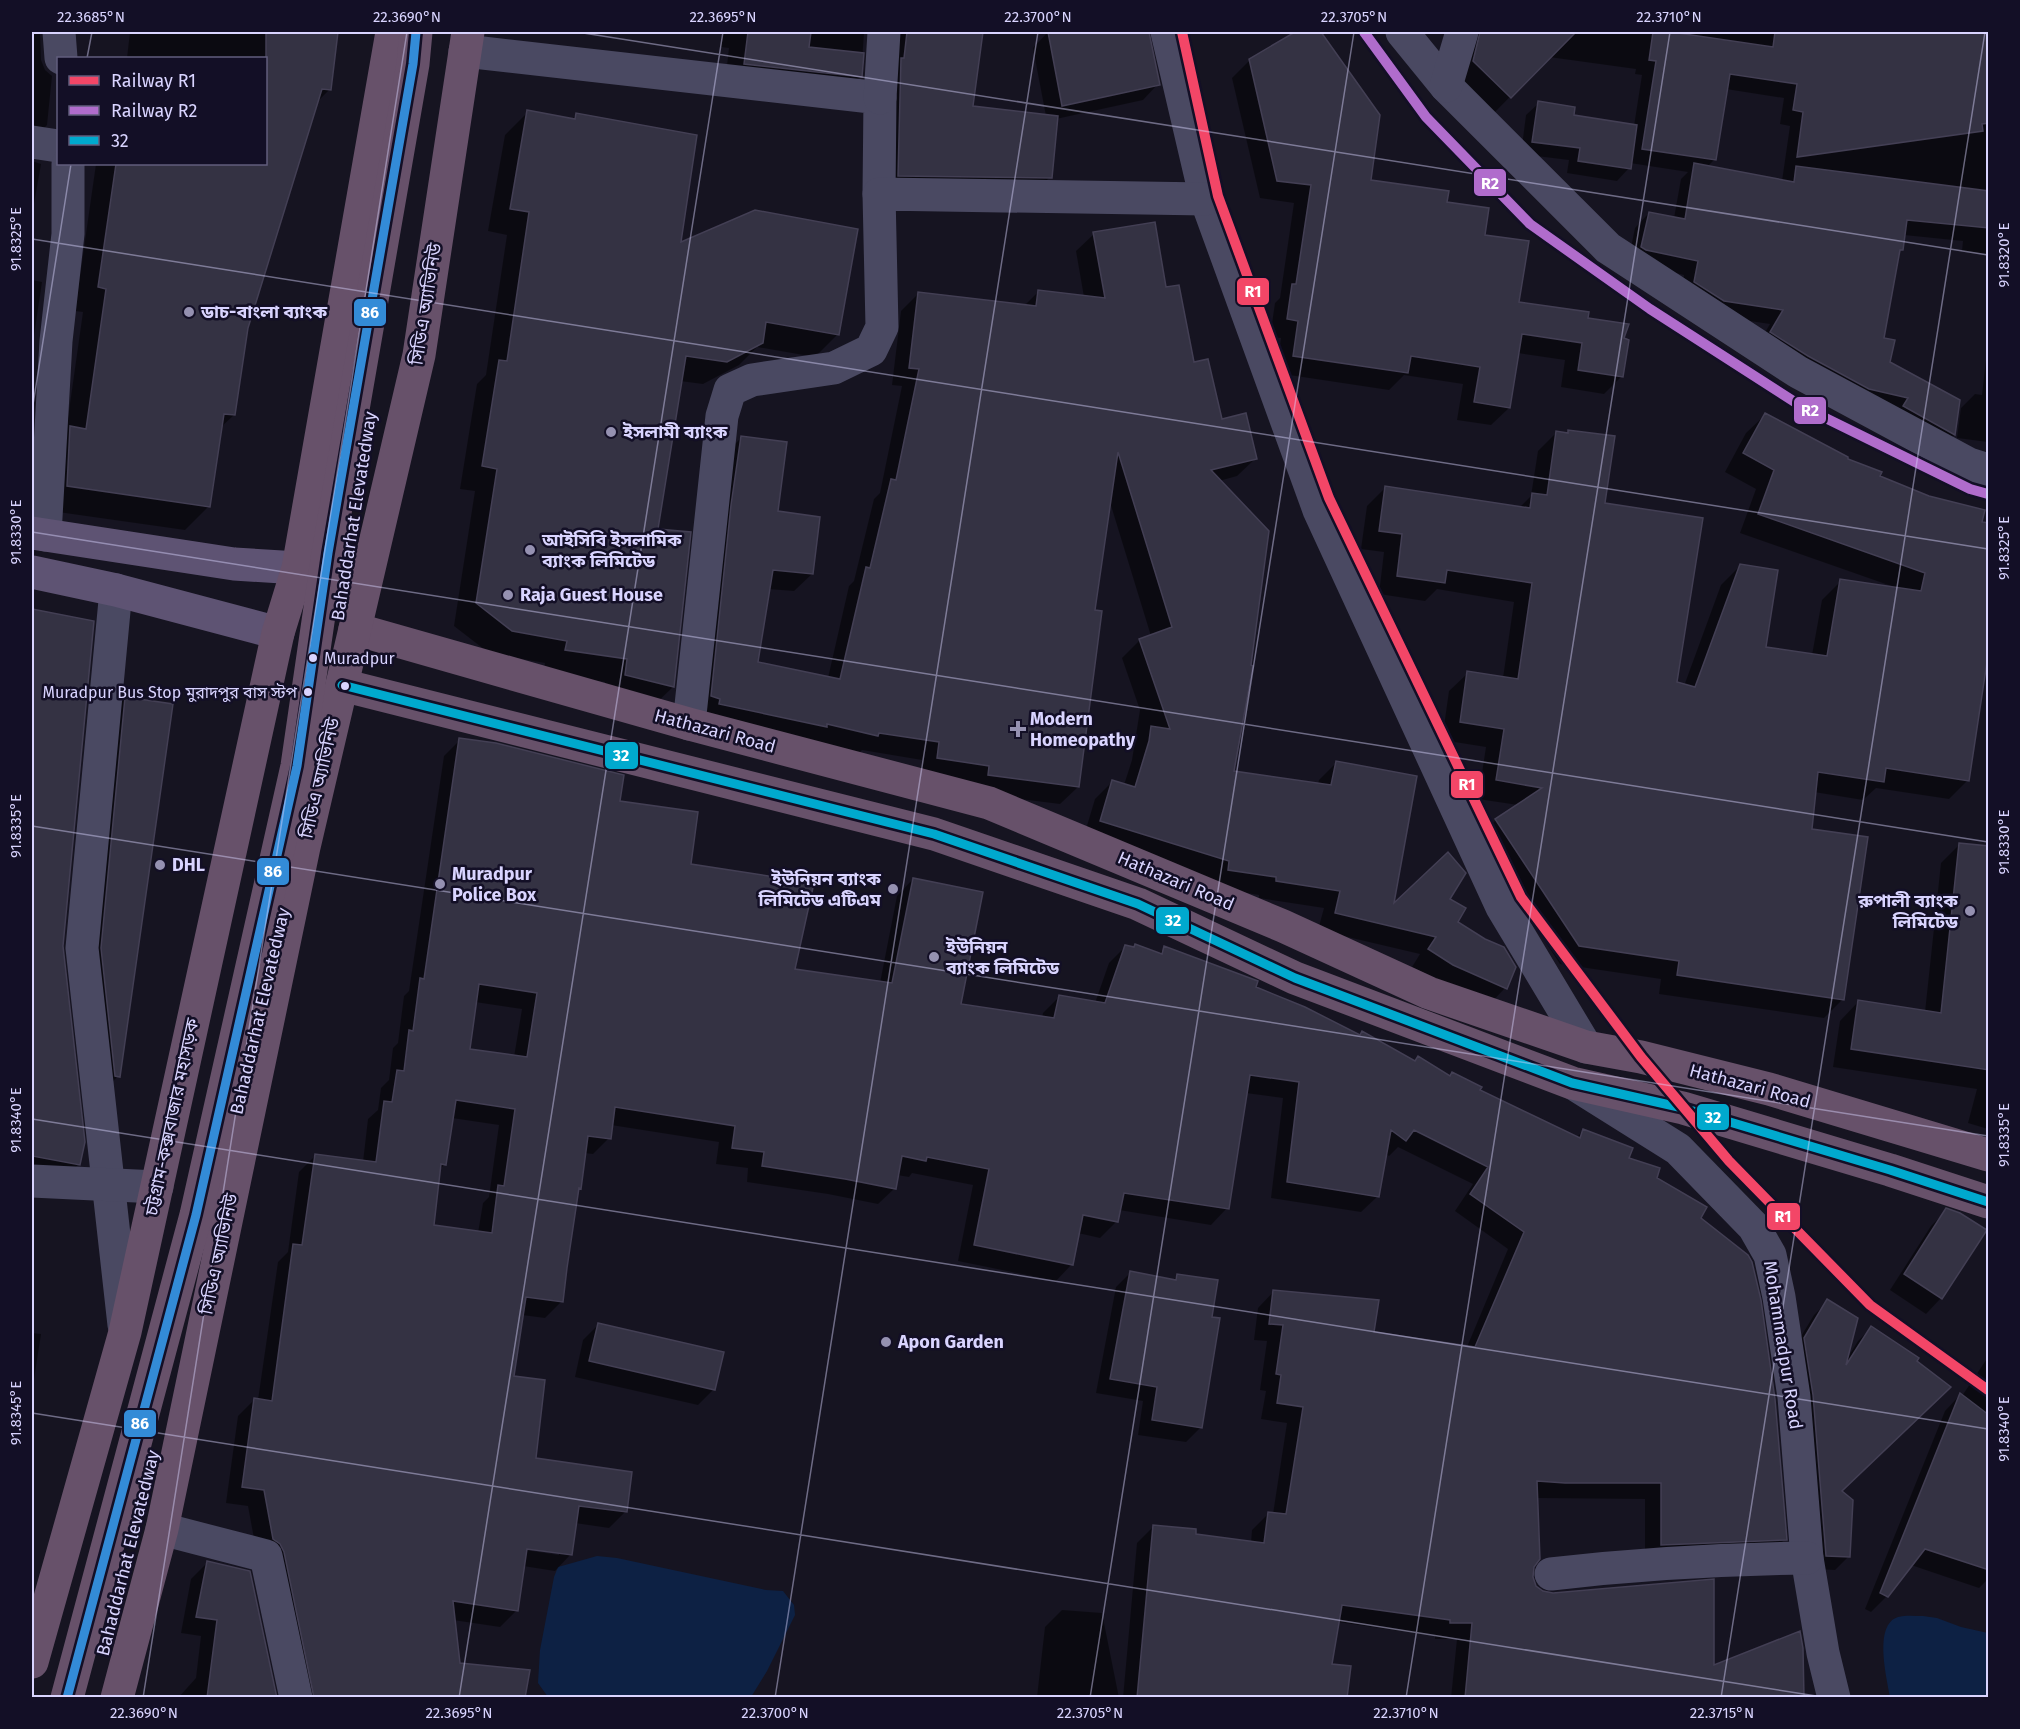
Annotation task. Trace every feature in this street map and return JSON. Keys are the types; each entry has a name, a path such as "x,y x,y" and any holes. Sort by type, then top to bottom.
{"highway":[{"path":"297,568 392,32"},
{"name":"Bahaddarhat Elevatedway","path":"68,1698 196,1215 297,766 328,553 411,75 416,32"},
{"name":"Bahaddarhat Elevatedway","path":"92,1698 217,1200 318,750 348,538 435,32"},
{"name":"সিডিএ অ্যাভিনিউ","path":"117,1698 175,1532 199,1349 304,847 419,355 467,41"},
{"name":"চট্টগ্রাম-কক্সবাজার মহাসড়ক","path":"32,1662 125,1332 278,633 297,568"},
{"name":"Hathazari Road","path":"355,629 689,724 989,803 1283,927 1429,993 1586,1047 1641,1057 1769,1089 1989,1155"},
{"name":"Hathazari Road","path":"342,685 934,834 1138,904 1295,978 1572,1083 1683,1108 1989,1202"},
{"path":"125,1332 199,1349"}],"main road":[{"path":"38,534 234,564 297,568"},
{"path":"32,572 116,590 278,633"}],"street":[{"path":"59,32 61,57"},
{"path":"689,724 722,416 730,390 752,380 834,368 870,350 882,327 879,194 880,98 884,32"},
{"path":"1167,32 1206,199 1319,510 1502,907 1586,1047"},
{"path":"1402,32 1446,86 1608,248 1798,372 1969,464 1989,470"},
{"path":"1446,86 1462,32"},
{"path":"467,41 880,98"},
{"path":"32,142 57,146"},
{"path":"38,534 68,234 68,165"},
{"path":"879,194 1206,199"},
{"path":"116,590 82,948 125,1332"},
{"name":"Mohammadpur Road","path":"1572,1083 1678,1149 1754,1227 1770,1255 1794,1397 1807,1558 1823,1653 1834,1698"},
{"path":"32,1181 157,1187"},
{"path":"175,1532 266,1556 296,1698"},
{"path":"1551,1574 1680,1562 1807,1558"}],"water":[{"path":"597,1556 617,1558 766,1590 783,1591 794,1605 795,1615 767,1671 751,1697 548,1697 538,1683 540,1650 554,1577 558,1567"},
{"path":"1923,1616 1988,1633 1988,1697 1890,1697 1884,1653 1886,1630 1890,1622 1898,1617"}],"building":[{"path":"266,32 338,32 331,90 322,89 248,328 235,415 224,414 210,507 67,486 70,426 86,429 106,289 98,287 116,165 267,165"},
{"path":"748,32 811,32 809,47 864,53 862,77 744,64"},
{"path":"907,32 983,32 973,106 1058,116 1052,178 898,176 901,58 904,58"},
{"path":"1048,32 1149,32 1160,85 1062,106"},
{"path":"1295,32 1321,32 1380,115 1371,180 1449,191 1447,202 1489,208 1485,235 1529,241 1519,302 1589,312 1588,318 1629,324 1624,338 1629,340 1623,377 1578,370 1582,343 1522,334 1510,408 1474,402 1480,367 1411,356 1408,373 1293,356 1298,321 1287,319 1292,284 1296,284 1311,185 1277,181 1249,59"},
{"path":"1480,32 1576,32 1511,98 1473,61"},
{"path":"1653,32 1671,32 1773,47 1775,32 1989,32 1989,123 1982,124 1983,131 1797,157 1803,112 1793,110 1797,84 1730,74 1716,160 1642,149 1656,61 1649,60"},
{"path":"1538,101 1575,107 1574,115 1637,125 1631,169 1578,161 1580,148 1532,142"},
{"path":"527,110 575,119 576,113 697,135 681,242 755,210 858,229 839,335 766,322 763,343 727,362 686,356 658,529 691,532 674,687 625,675 627,659 565,650 567,641 512,631 476,603 497,469 482,466 499,360 507,361 529,212 510,209"},
{"path":"1694,163 1794,182 1796,166 1989,191 1989,228 1907,220 1903,250 1900,250 1884,338 1895,340 1890,362 1960,400 1955,435 1903,406 1908,398 1869,389 1808,356 1770,332 1783,310 1724,301 1694,282 1698,261 1641,247 1649,212 1685,219"},
{"path":"1155,222 1166,287 1179,285 1194,362 1208,359 1222,419 1246,413 1257,459 1211,470 1269,531 1251,665 1253,666 1234,771 1331,785 1336,761 1417,776 1394,903 1448,852 1466,873 1450,899 1466,908 1458,922 1485,939 1504,947 1516,967 1507,989 1453,965 1428,949 1436,937 1335,913 1340,891 1276,881 1276,877 1228,870 1229,861 1100,821 1112,780 1135,787 1149,741 1151,726 1170,729 1139,639 1172,627 1118,452 1095,610 1102,611 1079,787 988,775 989,766 937,758 939,742 879,733 878,736 827,724 827,727 719,704 720,699 711,696 731,505 741,436 787,442 778,511 820,517 813,574 773,570 758,662 840,679 866,567 870,568 891,479 896,480 919,369 909,368 918,292 1036,306 1038,290 1105,298 1093,232"},
{"path":"1765,413 1848,459 1882,472 1880,476 1929,496 1985,510 1982,522 1989,523 1989,649 1969,781 1886,768 1884,782 1818,772 1812,829 1868,837 1844,1000 1677,975 1679,961 1579,946 1495,819 1542,788 1496,780 1504,729 1460,722 1467,671 1518,679 1532,583 1447,570 1445,583 1397,576 1402,534 1379,531 1385,486 1530,508 1532,493 1547,495 1556,431 1568,433 1568,430 1615,436 1605,503 1703,518 1677,682 1695,687 1740,564 1778,570 1766,647 1827,656 1840,579 1921,591 1925,573 1758,514 1774,470 1743,453"},
{"path":"32,609 94,621 63,946 85,1142 80,1165 32,1156"},
{"path":"125,697 173,704 120,1077 115,1076 101,948"},
{"path":"459,738 496,743 624,775 620,801 698,812 691,864 814,883 795,969 892,983 913,878 983,892 961,1004 1054,1018 1059,995 1105,1003 1125,945 1134,947 1135,944 1162,954 1164,946 1258,981 1256,987 1305,1007 1360,1035 1362,1031 1415,1061 1418,1056 1450,1076 1452,1072 1482,1087 1480,1090 1580,1138 1583,1129 1633,1148 1629,1158 1660,1168 1657,1178 1707,1207 1701,1218 1748,1255 1752,1262 1761,1300 1775,1399 1787,1540 1661,1545 1661,1483 1537,1481 1540,1559 1534,1567 1533,1577 1536,1586 1543,1591 1553,1593 1714,1579 1714,1665 1800,1631 1803,1648 1804,1698 1465,1698 1472,1623 1450,1623 1450,1620 1342,1605 1332,1664 1351,1666 1347,1698 1137,1698 1153,1525 1196,1529 1196,1534 1264,1543 1268,1512 1286,1514 1303,1407 1277,1403 1281,1375 1276,1374 1283,1325 1269,1324 1273,1290 1379,1300 1374,1332 1475,1347 1524,1232 1470,1194 1488,1167 1414,1130 1406,1141 1391,1130 1379,1197 1287,1182 1299,1082 1250,1075 1229,1209 1124,1193 1118,1222 1083,1215 1073,1265 974,1245 989,1169 927,1157 926,1161 902,1156 896,1189 762,1166 764,1152 732,1148 735,1126 615,1107 611,1139 588,1136 563,1302 526,1297 514,1376 545,1380 536,1458 632,1472 627,1512 579,1506 572,1555 527,1549 518,1611 453,1601 460,1663 530,1670 525,1698 314,1698 284,1552 280,1544 273,1539 264,1490 242,1487 254,1398 272,1401 293,1244 302,1245 315,1154 376,1162 384,1101 392,1102 397,1070 404,1071 409,1030 413,1031 420,978 424,979","holes":["479,984 537,993 527,1057 470,1049","456,1100 515,1109 504,1186 498,1185 492,1233 434,1225 441,1164 446,1165"]},
{"path":"1959,843 1989,846 1989,1070 1851,1049 1858,1000 1941,1013"},
{"path":"1946,1208 1960,1213 1987,1230 1942,1299 1904,1274"},
{"path":"1130,1271 1176,1280 1177,1274 1218,1280 1212,1317 1220,1318 1202,1428 1152,1420 1157,1387 1110,1379"},
{"path":"1827,1299 1858,1318 1846,1365 1871,1326 1919,1358 1917,1361 1951,1387 1842,1491 1853,1500 1850,1557 1826,1556 1813,1395 1804,1338"},
{"path":"598,1323 724,1352 715,1390 589,1361"},
{"path":"1960,1393 1989,1415 1989,1570 1925,1549 1888,1597 1880,1593"},
{"path":"207,1561 250,1571 277,1698 207,1698 217,1620 196,1617"}],"railway":[{"path":"1364,32 1426,117 1530,224 1650,309 1801,406 1970,489 1988,494"}],"rail line":[{"name":"R1","path":"1182,32 1218,196 1329,498 1521,897 1641,1057 1729,1161 1870,1305 1988,1390"},
{"name":"R2","path":"1364,32 1426,117 1530,224 1650,309 1801,406 1970,489 1988,494"}],"transit line":[{"name":"86","path":"67,1698 196,1215 297,766 328,553 413,64 416,32"},
{"name":"32","path":"342,685 934,834 1138,904 1295,978 1572,1083 1683,1108 1988,1202"}],"place":[{"name":"ডাচ-বাংলা ব্যাংক","path":"189,312"},
{"name":"ইসলামী ব্যাংক","path":"611,432"},
{"name":"আইসিবি ইসলামিক ব্যাংক লিমিটেড","path":"530,550"},
{"name":"Raja Guest House","path":"508,595"},
{"name":"Muradpur","path":"313,658"},
{"name":"Muradpur Bus Stop মুরাদপুর বাস স্টপ","path":"308,692"},
{"name":"Modern Homeopathy","path":"1018,729"},
{"name":"DHL","path":"160,865"},
{"name":"Muradpur Police Box","path":"440,884"},
{"name":"ইউনিয়ন ব্যাংক লিমিটেড এটিএম","path":"893,889"},
{"name":"রুপালী ব্যাংক লিমিটেড","path":"1970,911"},
{"name":"ইউনিয়ন ব্যাংক লিমিটেড","path":"934,957"},
{"name":"Apon Garden","path":"886,1342"}]}
